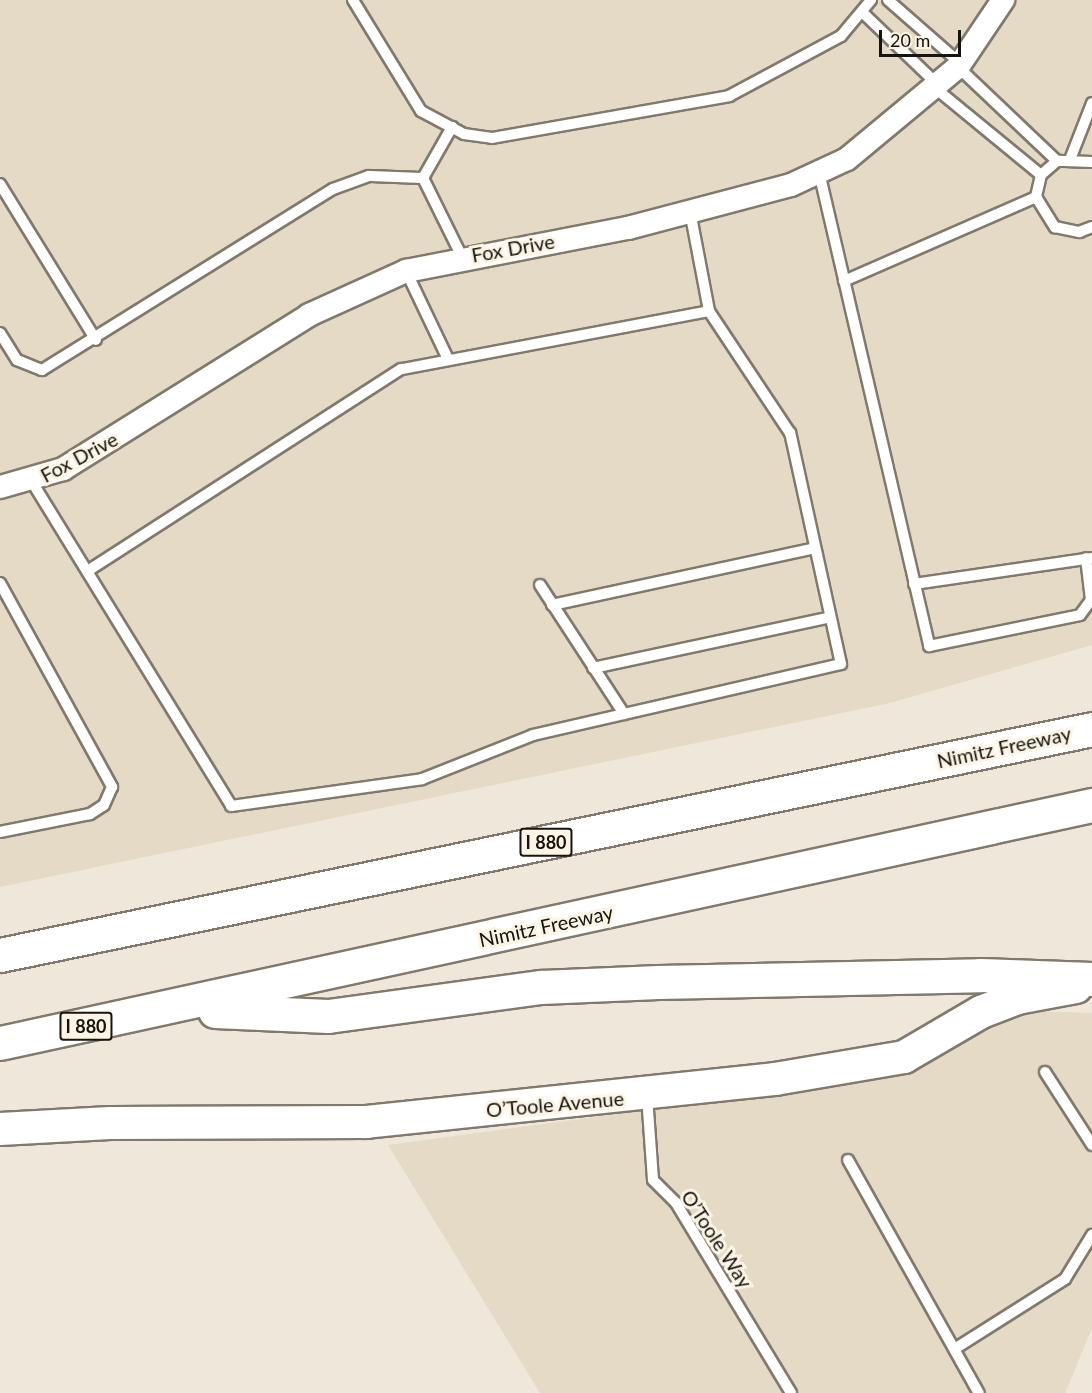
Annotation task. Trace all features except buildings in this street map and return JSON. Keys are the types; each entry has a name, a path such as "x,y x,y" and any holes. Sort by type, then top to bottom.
{"highway":[{"name":"Nimitz Freeway","path":"0,955 1092,729"},
{"name":"Nimitz Freeway","path":"0,1043 171,1009 1092,806"},
{"path":"171,1009 328,1016 552,986 980,975 1092,980"}],"street":[{"name":"Fox Drive","path":"0,487 32,482 124,433 309,315 406,271 462,257 628,228 791,185 847,159 937,87 959,65 1003,0"},
{"name":"O’Toole Avenue","path":"0,1129 48,1125 366,1122 647,1096 775,1079 904,1057 1017,998 1092,986"},
{"path":"0,1138 48,1125"}],"lane":[{"path":"353,0 421,111 452,127 492,138 729,96 841,36 871,0"},
{"path":"888,0 959,65 1057,161"},
{"path":"861,12 937,87 1041,175"},
{"path":"1071,157 1092,104"},
{"path":"423,178 452,127"},
{"path":"1092,162 1071,157 1057,161 1041,175 1036,197 1045,219 1055,227 1079,232 1092,227"},
{"path":"819,172 914,584 929,646 1080,615 1092,600 1089,558 914,584"},
{"path":"0,333 16,360 42,370 96,340 333,189 369,176 423,178"},
{"path":"423,178 462,257"},
{"path":"0,184 96,340"},
{"path":"844,281 1036,197"},
{"path":"32,482 231,806 422,779 533,735 841,664 790,433 710,311 690,211"},
{"path":"406,271 447,357"},
{"path":"87,572 401,369 447,357 710,311"},
{"path":"552,605 815,548"},
{"path":"0,583 112,787 104,806 90,814 0,832"},
{"path":"540,585 624,714"},
{"path":"593,668 830,617"},
{"path":"1045,1072 1092,1145"},
{"name":"O’Toole Way","path":"647,1096 653,1180 676,1203 791,1393"},
{"path":"848,1160 956,1348 979,1393"},
{"path":"956,1348 1065,1279 1092,1235"}],"shaded area":[{"path":"0,0 1092,0 1092,645 890,703 0,887"},
{"path":"1000,1010 1092,1013 1092,1328 1065,1393 540,1393 388,1145 878,1079"}]}
